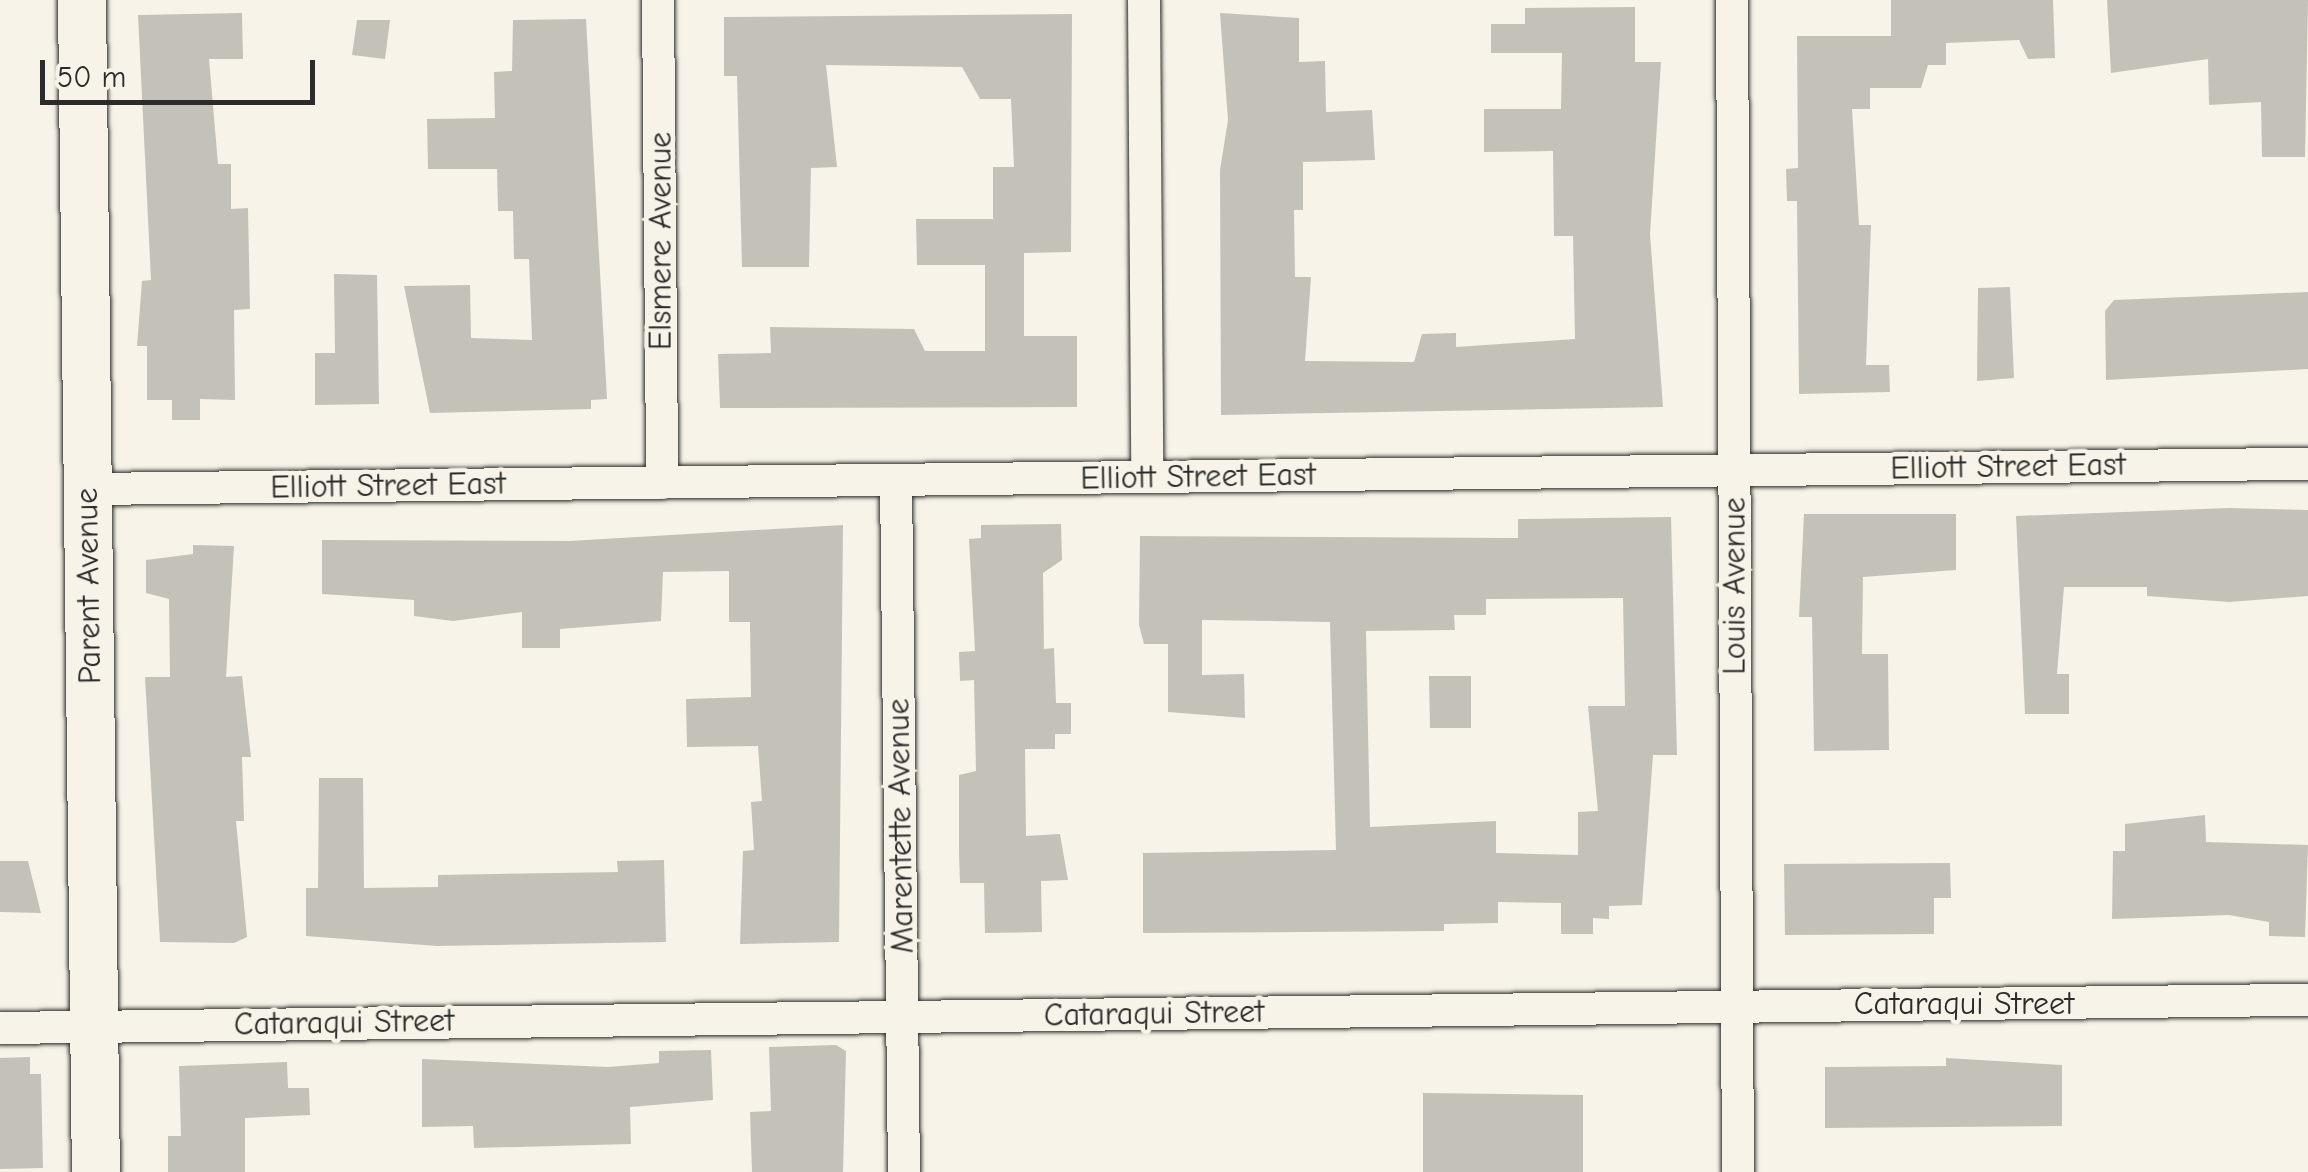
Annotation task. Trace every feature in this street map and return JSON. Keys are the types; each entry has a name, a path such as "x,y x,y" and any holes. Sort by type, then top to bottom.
{"street":[{"name":"Parent Avenue","path":"82,0 96,1172"},
{"name":"Elsmere Avenue","path":"658,0 662,483"},
{"path":"1144,0 1147,477"},
{"name":"Louis Avenue","path":"1732,0 1738,1172"},
{"name":"Elliott Street East","path":"88,490 2308,464"},
{"name":"Marentette Avenue","path":"896,480 904,1172"},
{"name":"Cataraqui Street","path":"0,1028 2308,1000"}],"building":[{"path":"1891,0 2053,0 2055,58 2028,59 2019,40 1946,43 1946,65 1928,65 1921,88 1870,88 1870,109 1852,109 1859,225 1871,225 1866,365 1889,365 1890,392 1799,394 1797,201 1787,201 1786,169 1798,168 1797,36 1891,36"},
{"path":"2107,0 2308,0 2305,157 2262,157 2261,102 2209,105 2208,59 2111,73"},
{"path":"1635,7 1635,62 1661,62 1650,234 1663,407 1221,415 1220,170 1228,120 1220,13 1299,18 1299,62 1325,61 1326,112 1372,110 1375,160 1303,162 1303,210 1294,210 1295,277 1311,277 1305,361 1414,362 1422,334 1456,333 1456,347 1575,339 1573,236 1554,236 1553,151 1484,152 1484,109 1561,109 1562,53 1491,53 1491,24 1525,24 1525,8"},
{"path":"242,13 243,59 209,59 218,164 231,164 231,209 248,208 250,309 234,310 235,400 200,399 200,420 172,420 172,400 147,400 147,346 137,346 142,281 151,280 138,15"},
{"path":"1072,14 1071,252 1024,253 1024,336 1077,336 1077,407 720,408 718,354 771,353 770,327 914,329 925,351 985,351 985,265 917,265 916,219 993,219 993,167 1014,167 1011,99 980,99 962,67 826,65 837,167 811,168 809,267 742,267 737,76 724,76 724,17"},
{"path":"586,19 607,399 591,400 591,409 430,413 404,286 470,285 471,338 532,340 529,259 514,259 513,211 498,211 497,169 428,169 427,119 495,118 494,72 512,71 513,20"},
{"path":"357,20 390,20 385,59 352,55"},
{"path":"334,274 377,275 379,404 315,405 315,353 335,353"},
{"path":"2010,287 2014,378 1977,381 1978,288"},
{"path":"2308,292 2308,369 2106,380 2105,311 2114,300"},
{"path":"2229,508 2308,510 2308,596 2229,602 2147,596 2147,587 2064,587 2057,674 2069,674 2069,714 2025,714 2016,516"},
{"path":"1804,514 1956,514 1956,570 1863,577 1862,654 1888,654 1889,750 1814,751 1812,617 1799,617"},
{"path":"1671,517 1677,755 1653,755 1642,905 1609,906 1609,919 1593,918 1593,934 1561,934 1561,903 1498,902 1498,923 1444,924 1444,931 1143,933 1143,853 1336,850 1330,622 1202,620 1202,675 1244,674 1245,718 1168,712 1168,644 1144,644 1139,625 1140,536 1518,538 1518,519","holes":["1623,598 1625,706 1588,706 1598,811 1578,812 1578,855 1496,853 1496,821 1370,827 1366,631 1455,630 1454,615 1486,615 1486,599"]},
{"path":"1061,524 1062,560 1043,573 1044,649 1054,648 1056,703 1071,703 1071,734 1055,734 1055,749 1025,749 1026,836 1060,834 1068,880 1041,881 1042,932 985,933 984,883 960,883 959,775 976,771 974,680 960,681 959,652 975,651 969,539 981,538 981,525"},
{"path":"843,525 839,942 740,944 743,851 754,850 751,802 762,801 758,746 687,747 686,699 751,697 750,622 729,622 729,571 663,572 661,621 560,629 560,648 522,648 522,612 453,621 414,616 414,600 322,594 322,540 569,541"},
{"path":"193,545 234,546 226,677 242,676 251,757 242,757 244,821 236,821 247,937 234,943 160,942 145,677 170,677 169,599 146,593 146,560 193,554"},
{"path":"1429,676 1471,676 1471,728 1430,728"},
{"path":"319,778 363,778 364,888 438,887 438,875 618,872 617,861 664,860 666,942 437,946 306,936 306,888 318,888"},
{"path":"2205,815 2206,842 2308,845 2305,937 2269,936 2269,922 2229,915 2112,919 2113,851 2125,851 2125,824"},
{"path":"0,861 28,861 41,913 0,912"},
{"path":"1950,863 1951,898 1934,898 1934,934 1785,935 1784,864"},
{"path":"836,1045 846,1051 843,1172 752,1172 750,1112 771,1111 769,1047"},
{"path":"711,1050 713,1100 630,1107 631,1144 474,1148 473,1126 422,1127 422,1059 608,1067 659,1063 659,1051"},
{"path":"30,1057 30,1074 41,1074 43,1168 0,1169 0,1058"},
{"path":"1946,1058 2062,1065 2062,1126 1825,1128 1825,1067 1946,1066"},
{"path":"287,1062 288,1088 309,1088 310,1115 245,1118 245,1172 168,1172 168,1136 181,1136 179,1066"},
{"path":"1423,1093 1583,1095 1583,1172 1423,1172"}]}
